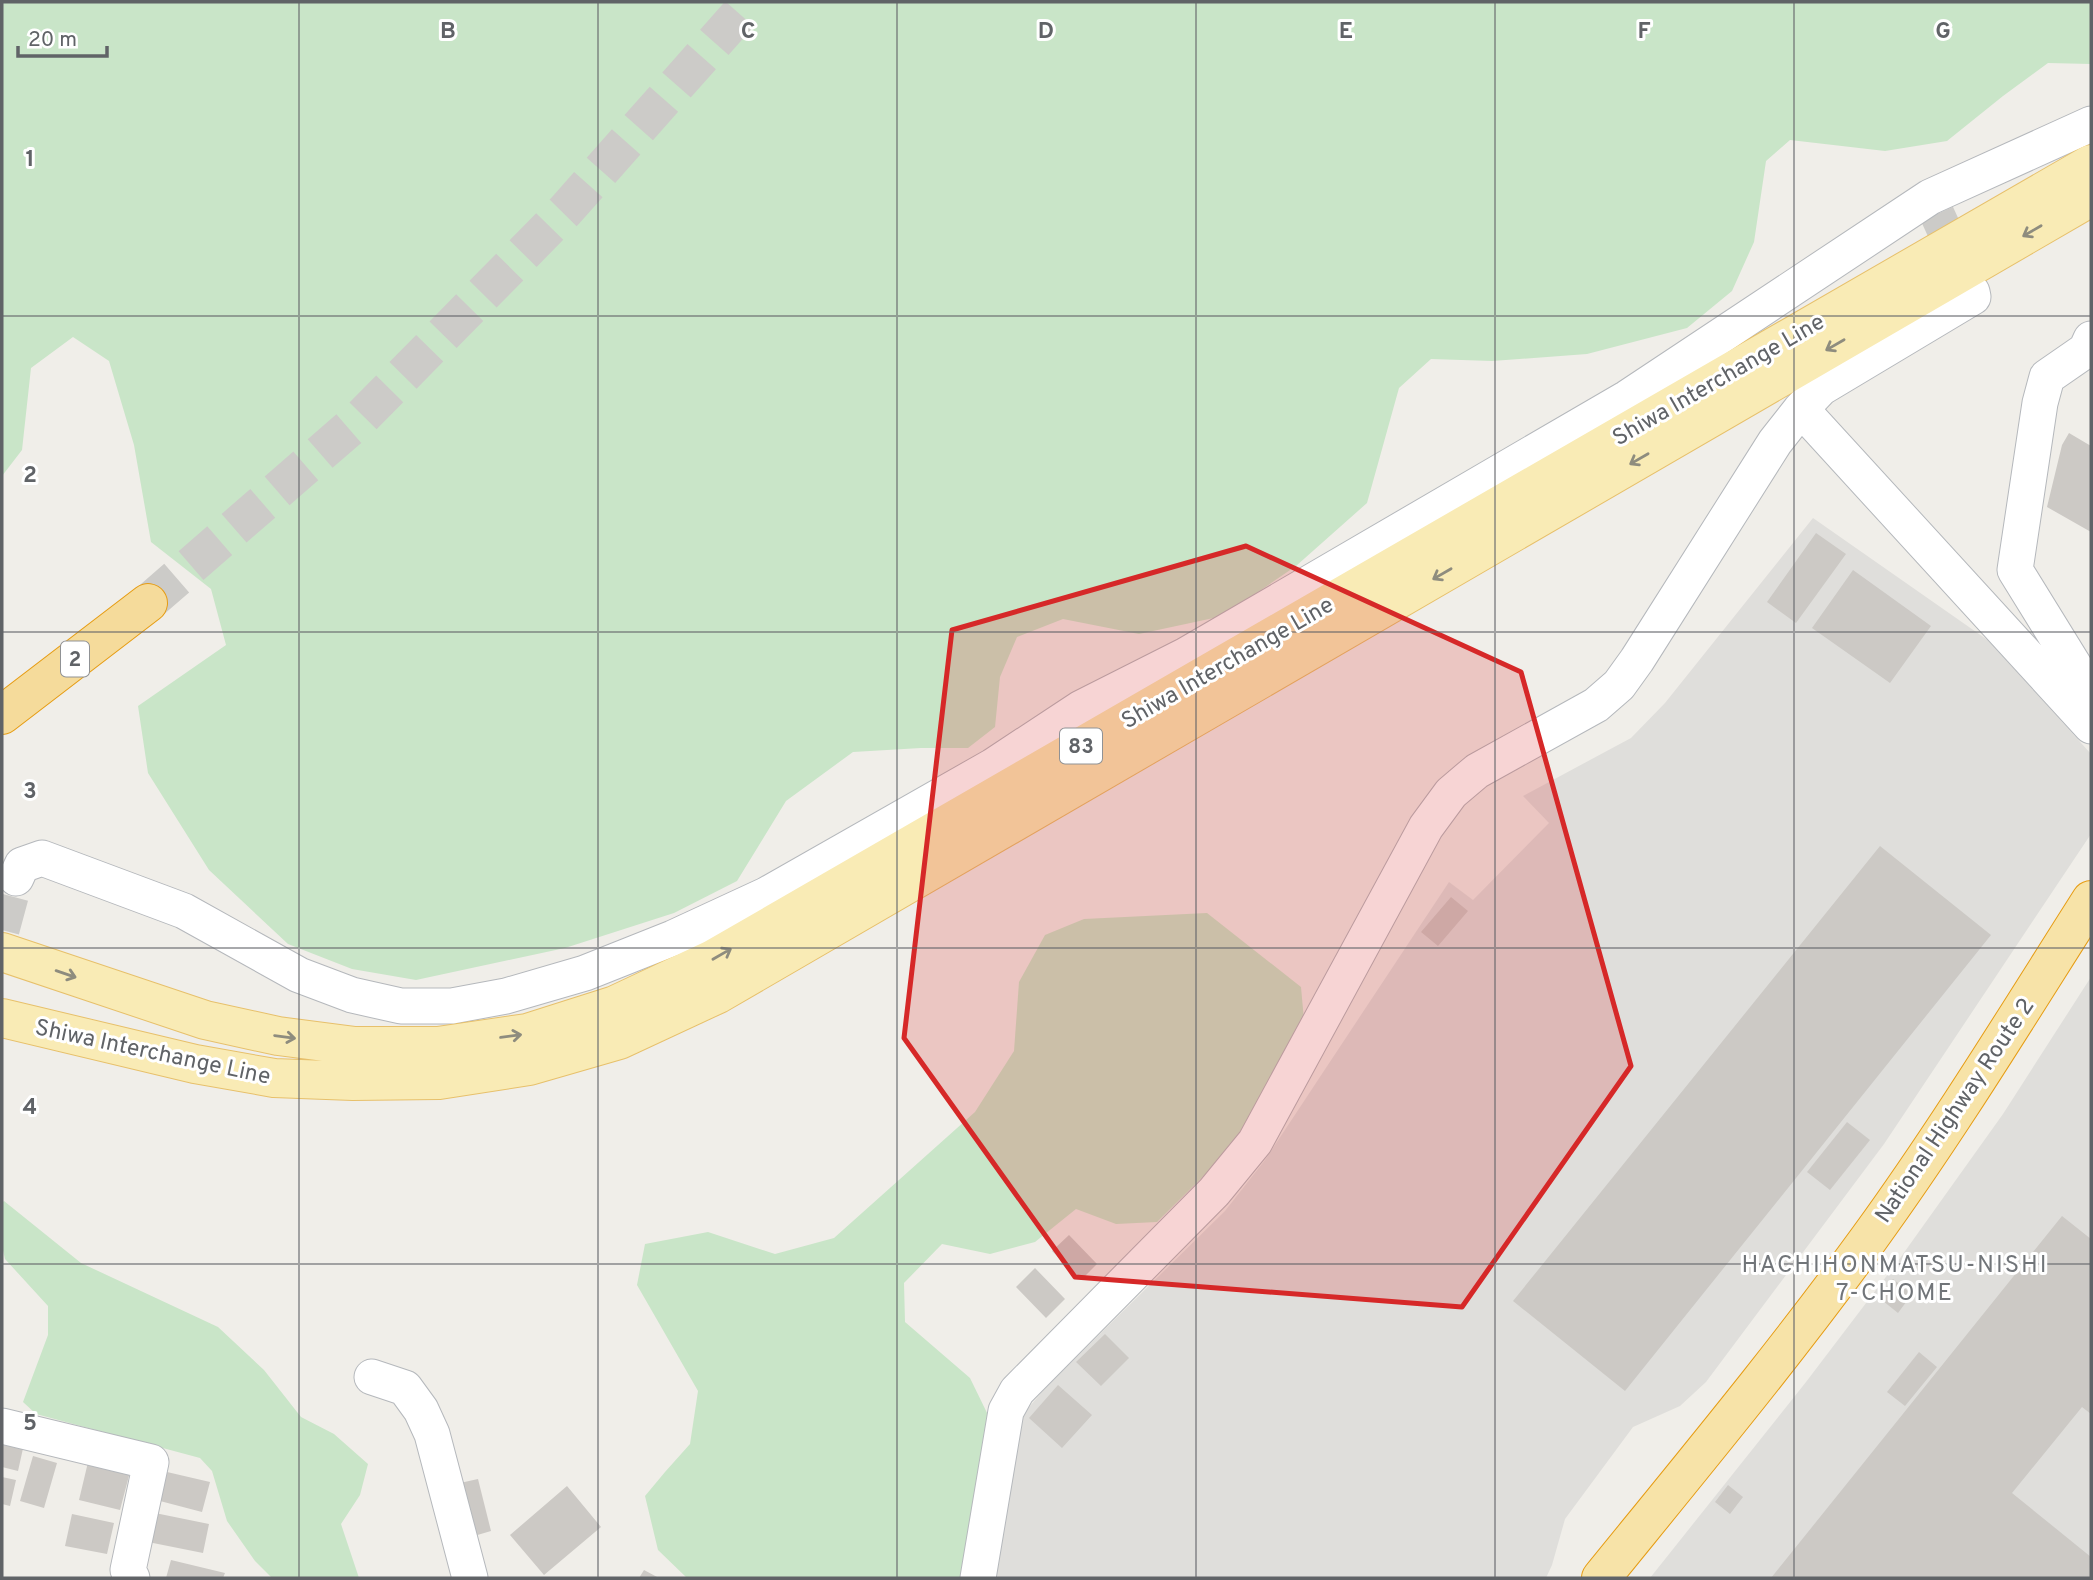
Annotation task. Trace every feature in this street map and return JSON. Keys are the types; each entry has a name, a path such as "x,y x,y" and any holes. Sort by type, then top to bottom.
{"highway":[{"name":"2","path":"2,715 148,603"},
{"name":"National Highway Route 2","path":"1601,1578 1720,1431 1869,1238 1931,1150 2091,900"}],"main road":[{"name":"Shiwa Interchange Line","path":"2,952 205,1020 278,1036 355,1046 438,1046 527,1033 615,1005 713,959 2091,163"},
{"name":"Shiwa Interchange Line","path":"2,1018 195,1065 274,1078 353,1082 439,1080 529,1066 619,1040 718,994 2091,197"}],"street":[{"path":"16,878 22,865 42,858 184,911 299,975 352,995 401,1006 452,1006 506,996 585,974 673,938 766,895 993,766 1081,708 1186,655 1627,398 1934,205 2091,124"},
{"path":"978,1578 1006,1411 1017,1391 1214,1192 1255,1142 1426,827 1451,793 1477,771 1596,705 1619,685 1775,442 1801,410 1821,388 1973,297 1972,292"},
{"path":"2091,339 2086,350 2047,377 2040,403 2015,570 2091,693"},
{"path":"1801,410 2091,726"},
{"path":"372,1377 405,1388 421,1410 432,1434 470,1578"},
{"path":"2,1426 151,1462 128,1570 132,1578"}],"highlighted area":[{"path":"1246,546 1521,672 1631,1066 1462,1307 1075,1277 904,1038 952,630"}],"shaded area":[{"path":"1813,518 1989,641 2091,754 2091,834 1884,1144 1706,1382 1680,1406 1633,1427 1565,1519 1546,1578 993,1578 1013,1458 1024,1413 1048,1385 1225,1211 1265,1160 1449,882 1473,900 1549,823 1523,796 1631,738 1665,703"},
{"path":"2091,977 2091,1578 1650,1578 1898,1261 2003,1114"}],"green space":[{"path":"2,2 2091,2 2091,64 2048,63 1947,141 1885,151 1790,140 1766,161 1754,242 1732,291 1687,328 1587,354 1492,361 1431,359 1399,388 1367,503 1296,566 1223,616 1139,634 1063,619 1017,637 1000,677 995,727 968,748 853,752 786,801 737,881 674,913 565,948 416,980 352,969 288,944 209,870 148,773 138,706 226,645 211,589 151,542 134,445 109,361 73,337 31,368 22,450 2,476"},
{"path":"1207,913 1301,987 1304,1020 1241,1139 1157,1222 1116,1224 1076,1209 1035,1242 990,1254 942,1244 904,1283 905,1322 970,1378 989,1417 963,1578 687,1578 658,1550 645,1496 690,1444 698,1391 637,1285 645,1244 708,1232 775,1254 834,1238 975,1112 1014,1051 1019,982 1045,935 1084,919"},
{"path":"4,1201 81,1263 218,1327 264,1370 301,1417 334,1434 368,1464 360,1495 341,1524 359,1578 272,1578 255,1561 227,1521 212,1471 200,1458 36,1414 23,1402 48,1335 48,1306 5,1259 2,1246"}],"building":[{"path":"2069,433 2091,446 2091,532 2047,507 2062,445"},
{"path":"1816,533 1846,554 1796,623 1767,602"},
{"path":"1853,570 1931,626 1890,683 1812,628"},
{"path":"1880,846 1991,935 1625,1391 1513,1301"},
{"path":"1451,897 1468,911 1438,946 1421,932"},
{"path":"1847,1122 1870,1140 1830,1190 1807,1172"},
{"path":"2062,1216 2091,1239 2091,1414 2082,1407 2012,1493 2091,1557 2091,1578 1771,1578"},
{"path":"1069,1235 1097,1264 1081,1280 1052,1251"},
{"path":"1035,1268 1065,1299 1046,1318 1016,1287"},
{"path":"1893,1279 1912,1294 1898,1313 1878,1297"},
{"path":"1105,1334 1129,1358 1101,1386 1076,1362"},
{"path":"1919,1352 1937,1367 1905,1406 1887,1392"},
{"path":"1058,1385 1092,1415 1062,1448 1029,1418"},
{"path":"2,1439 24,1444 18,1471 2,1467"},
{"path":"33,1456 57,1463 44,1508 20,1501"},
{"path":"89,1458 131,1468 120,1510 79,1500"},
{"path":"167,1472 210,1482 202,1512 160,1501"},
{"path":"2,1477 16,1480 10,1506 2,1504"},
{"path":"478,1479 491,1531 474,1536 460,1483"},
{"path":"1728,1485 1743,1497 1730,1514 1715,1502"},
{"path":"567,1486 601,1527 544,1575 510,1535"},
{"path":"155,1513 209,1524 203,1553 148,1542"},
{"path":"72,1514 114,1523 107,1554 65,1546"},
{"path":"171,1560 225,1573 223,1578 166,1578"},
{"path":"644,1570 659,1578 639,1578"}],"tunnel":[{"path":"148,603 361,418 565,211 750,2"},
{"path":"1937,214 1962,269"},
{"path":"2,930 16,878"}],"district":[{"name":"HACHIHONMATSU-NISHI 7-CHOME","path":"1895,1278"}]}
